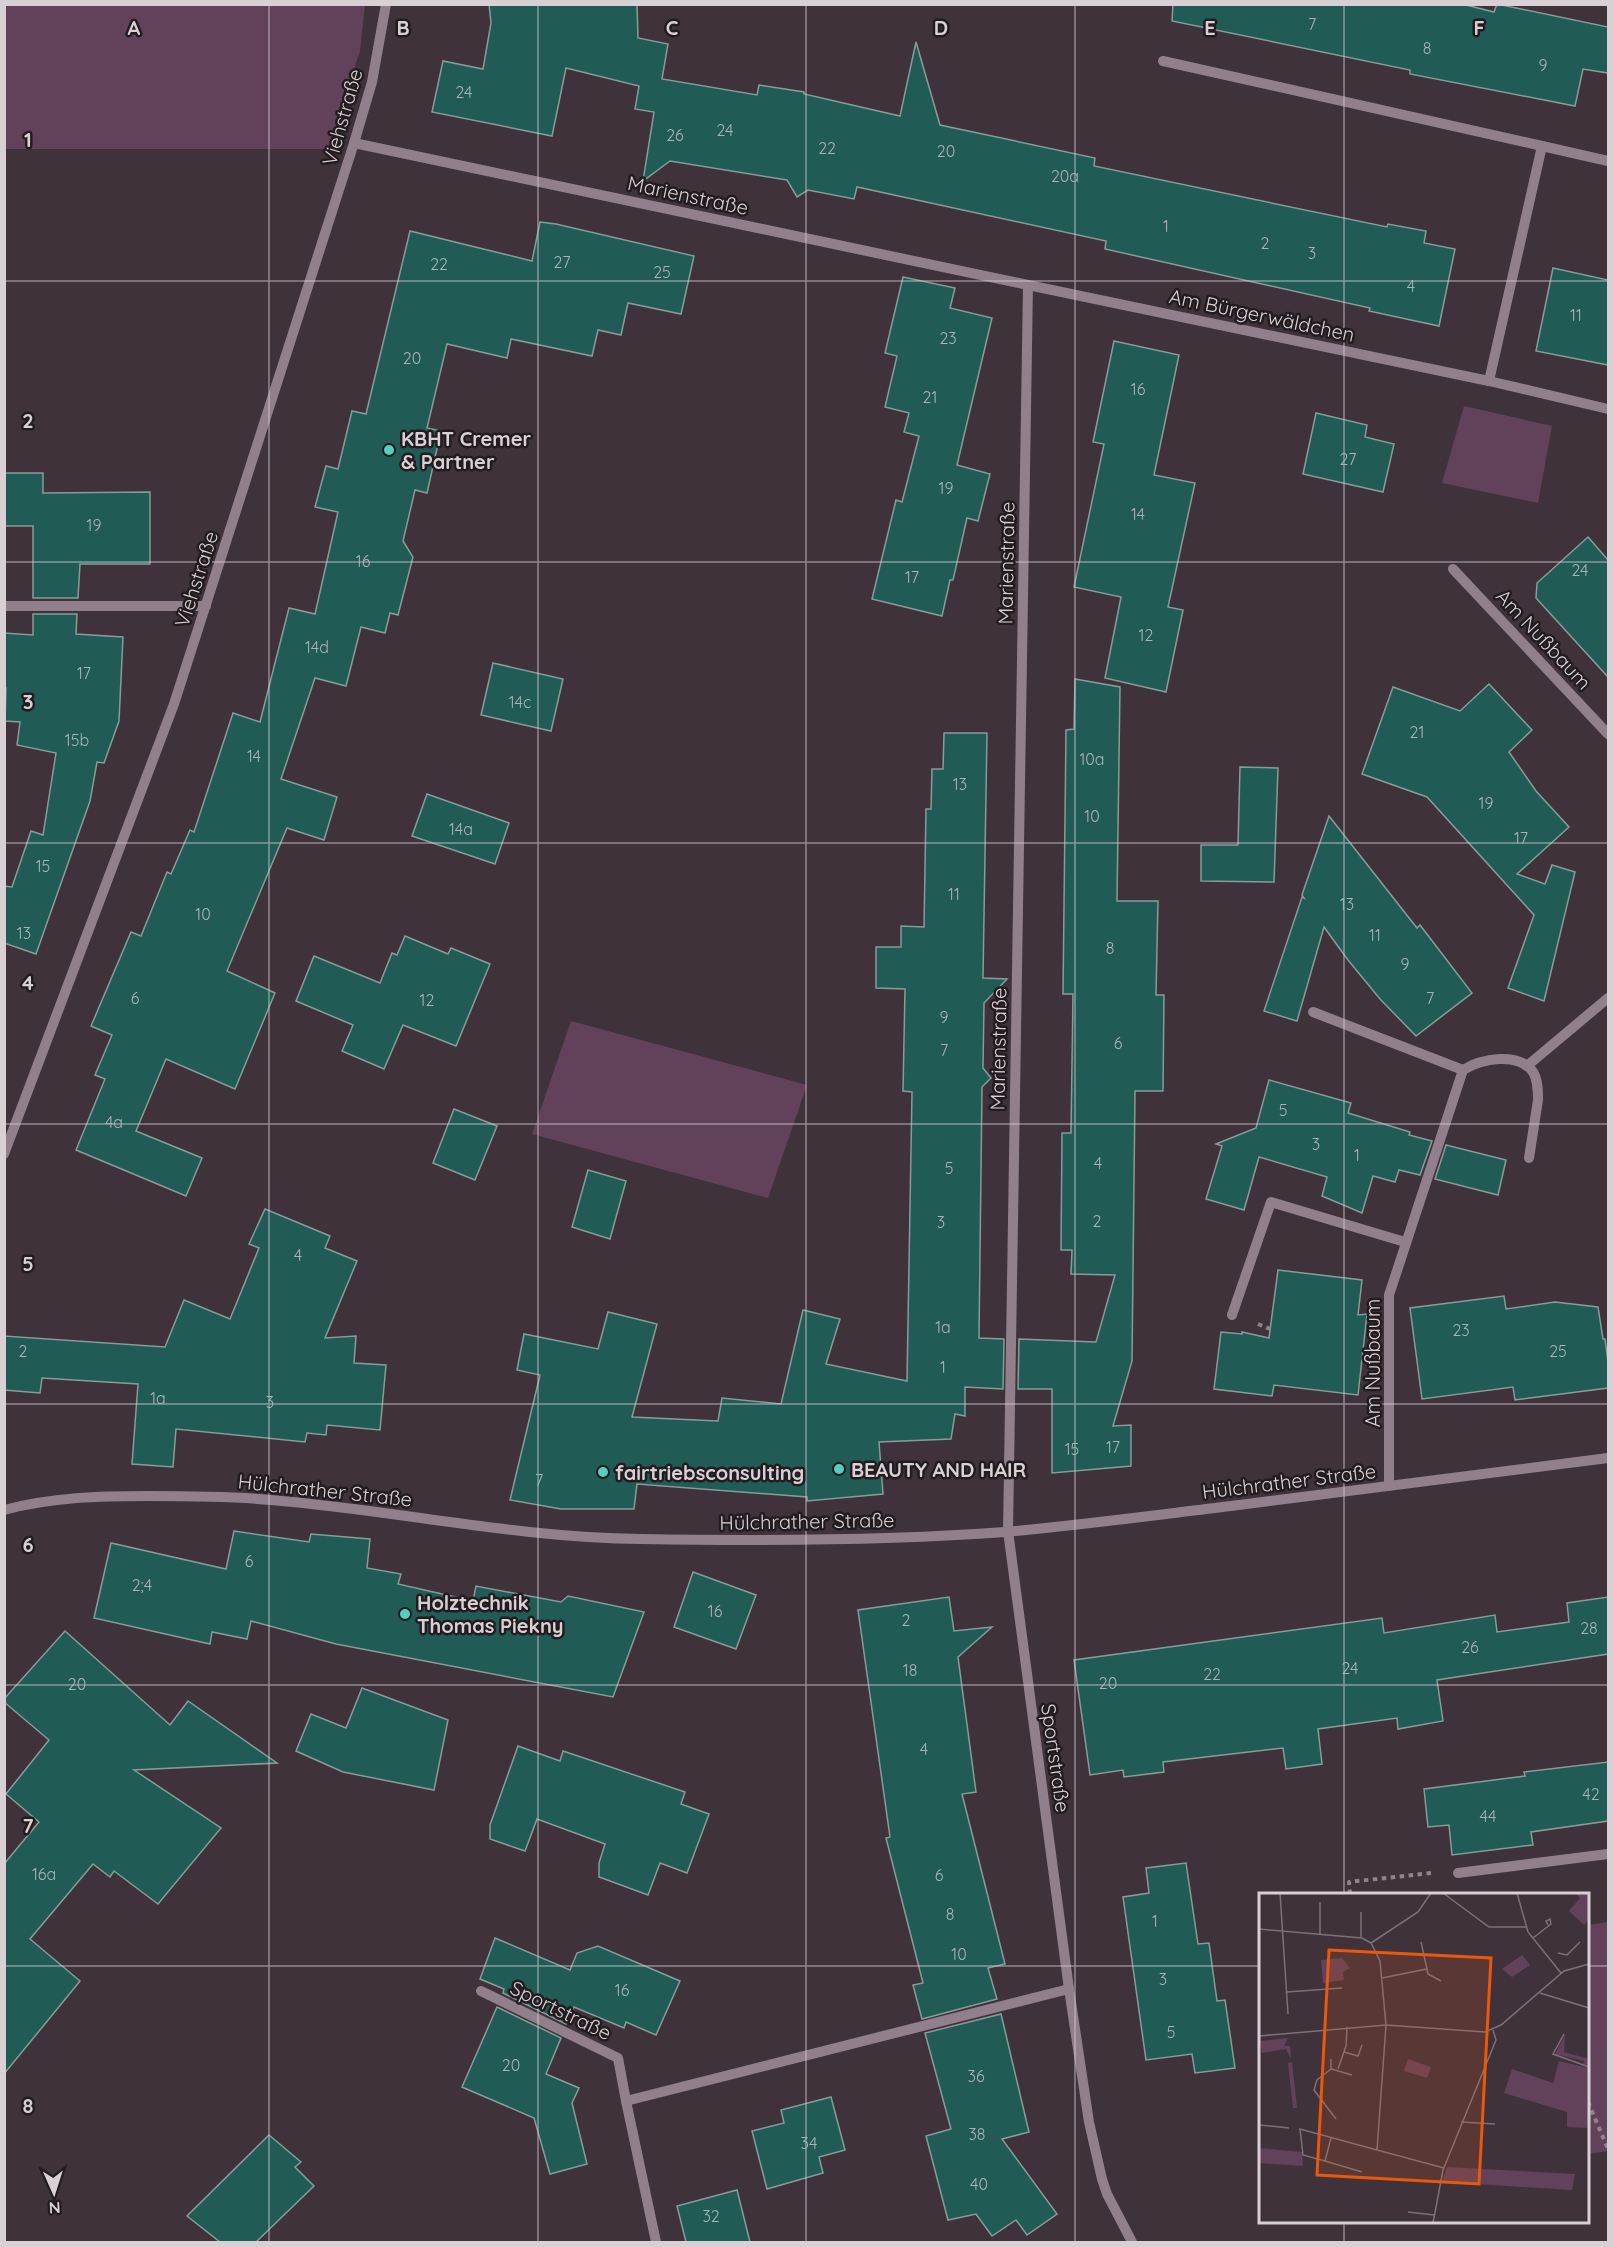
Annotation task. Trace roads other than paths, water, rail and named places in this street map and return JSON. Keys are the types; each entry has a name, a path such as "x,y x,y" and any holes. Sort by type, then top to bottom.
{"street":[{"name":"Viehstraße","path":"4,1154 142,794 206,606 354,143 372,82 386,4"},
{"path":"1163,61 1608,161"},
{"name":"Marienstraße","path":"354,143 1028,285 1008,1531"},
{"path":"1489,381 1542,146"},
{"name":"Am Bürgerwäldchen","path":"1028,285 1489,381 1608,409"},
{"name":"Am Nußbaum","path":"1453,568 1608,734"},
{"path":"4,606 206,606"},
{"path":"1527,1066 1608,998"},
{"path":"1313,1012 1463,1070 1488,1059 1509,1060 1527,1066 1533,1072 1538,1090 1529,1158"},
{"name":"Am Nußbaum","path":"1389,1486 1389,1295 1463,1070"},
{"path":"1232,1315 1271,1202 1405,1242"},
{"name":"Hülchrather Straße","path":"4,1510 75,1498 182,1496 299,1503 525,1533 578,1537 721,1540 845,1539 1008,1531 1608,1458"},
{"name":"Sportstraße","path":"1008,1531 1087,2111 1107,2194 1132,2242"},
{"path":"1458,1873 1608,1854"},
{"path":"626,2101 1069,1989"},
{"name":"Sportstraße","path":"481,1991 618,2058 656,2242"}],"place":[{"name":"KBHT Cremer & Partner","path":"389,450"},
{"name":"BEAUTY AND HAIR","path":"839,1469"},
{"name":"fairtriebsconsulting","path":"603,1472"},
{"name":"Holztechnik Thomas Piekny","path":"405,1614"}]}
